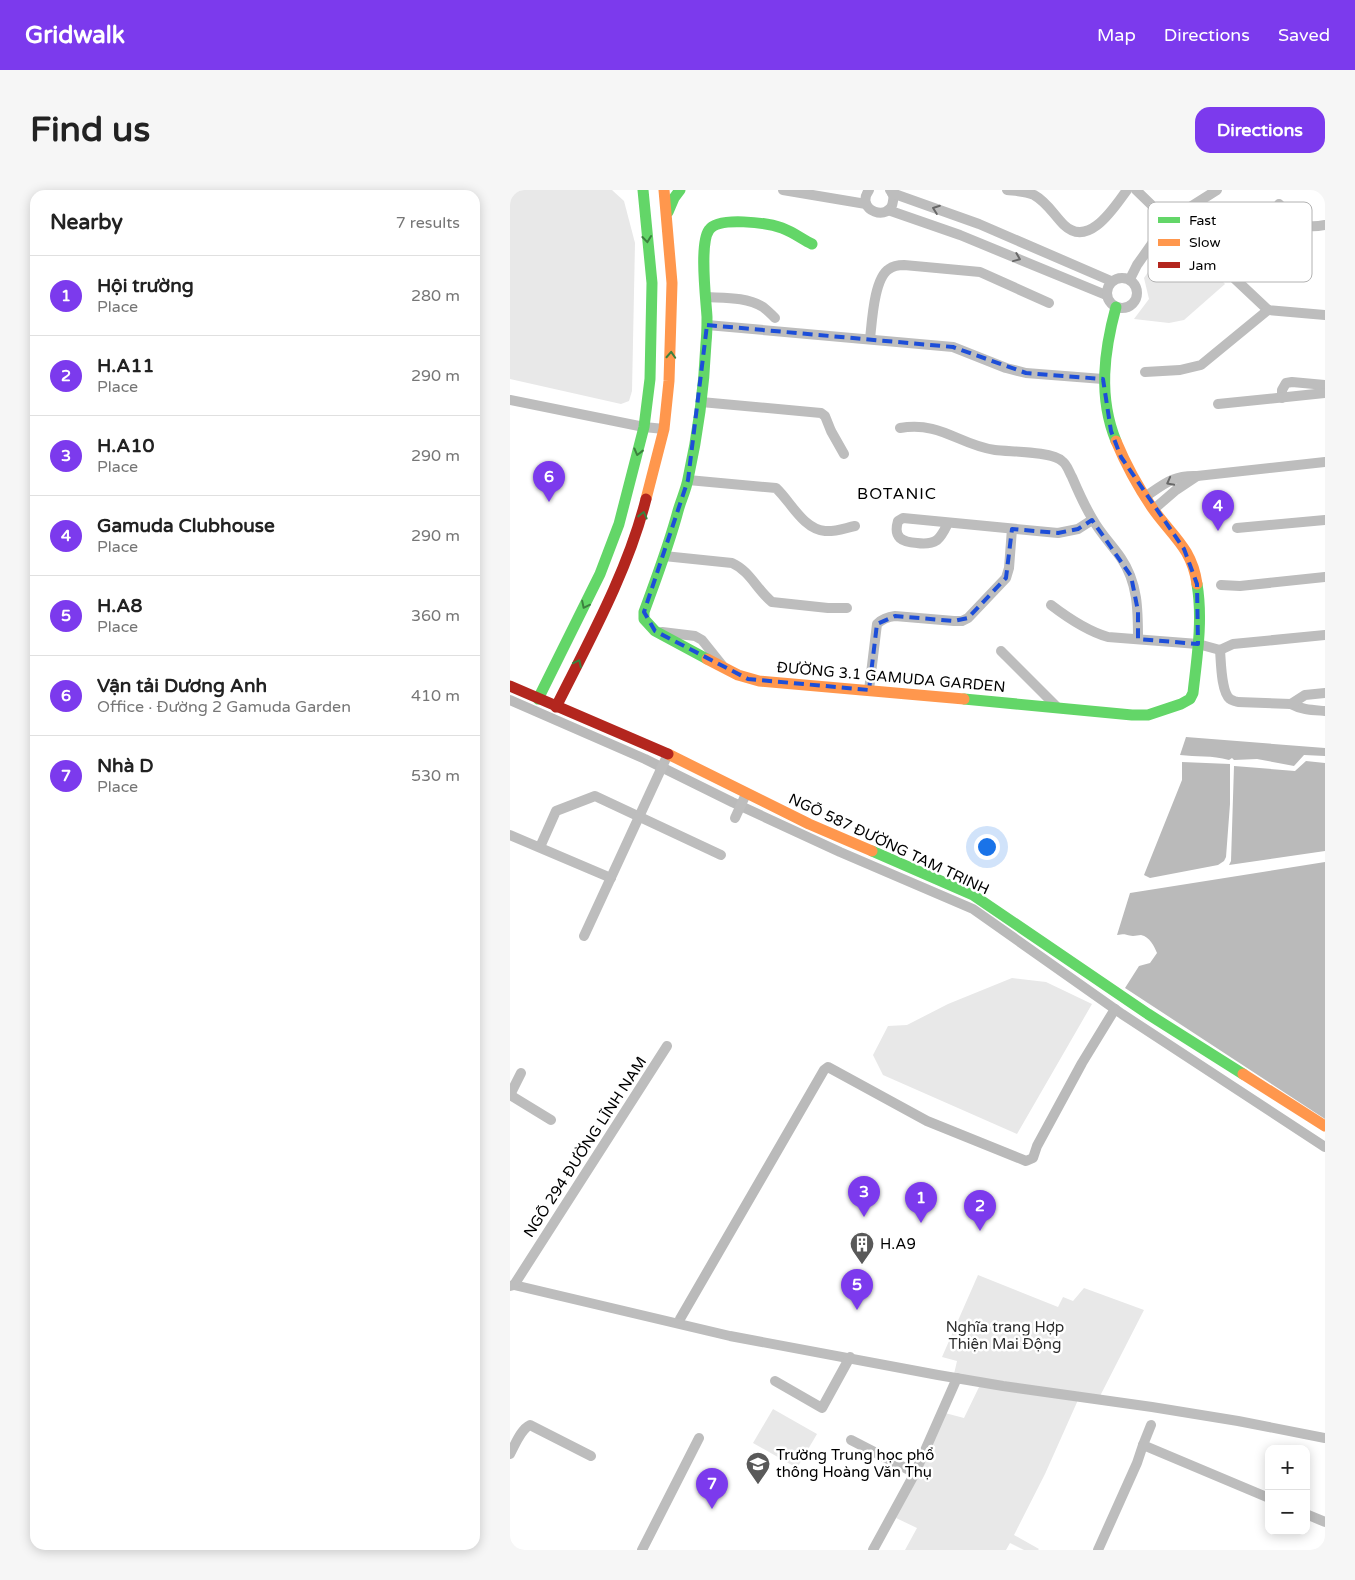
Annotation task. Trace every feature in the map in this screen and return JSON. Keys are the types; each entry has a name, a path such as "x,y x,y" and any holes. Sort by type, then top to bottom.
{"street":[{"path":"547,703 566,688 606,606 640,525 664,429 668,401 672,283 664,190"},
{"path":"667,215 674,198 680,190"},
{"path":"783,190 866,204"},
{"path":"869,190 865,198 866,204 875,213 882,213 892,206 894,199 891,192"},
{"path":"1007,190 1034,195 1049,207 1066,227 1084,232 1095,228 1104,220 1127,190"},
{"path":"1136,190 1148,202"},
{"path":"1199,202 1217,190"},
{"path":"891,192 966,220 1111,282"},
{"path":"547,703 548,680 603,565 619,524 644,426 650,379 652,283 642,193"},
{"path":"888,210 960,235 1106,295"},
{"path":"960,235 966,220"},
{"name":"ĐƯỜNG 3.1 GAMUDA GARDEN","path":"812,244 775,226 732,222 712,226 707,231 704,246 707,325 700,402 688,480 644,612 644,619 655,631 748,679 1132,715 1148,715 1181,704 1190,698 1194,693 1201,612 1197,584 1193,563 1131,475 1121,457 1112,431 1103,379 1110,326 1116,307"},
{"path":"1312,227 1325,225"},
{"path":"1130,279 1136,265 1148,249"},
{"path":"870,339 874,308 881,280 888,269 896,265 980,272 1049,303"},
{"path":"1116,278 1130,279 1137,288 1136,299 1128,307 1116,307 1108,300 1106,295 1107,288 1116,278"},
{"path":"1238,282 1268,310 1325,315"},
{"path":"707,297 755,303 764,307 775,318"},
{"path":"1145,372 1180,370 1201,365 1268,310"},
{"path":"707,325 953,347 1006,368 1026,373 1103,379"},
{"path":"1282,398 1282,390 1286,383 1325,385"},
{"path":"1218,404 1325,393"},
{"path":"510,400 664,429"},
{"path":"700,402 821,413 825,416 844,454"},
{"path":"900,428 910,426 935,428 981,447 1052,455 1064,462 1092,520 1122,560 1131,576 1138,611 1138,639"},
{"path":"1145,497 1171,480 1184,475 1197,476 1325,462"},
{"path":"1154,509 1176,490 1197,476"},
{"path":"688,480 776,488 808,525 816,529 833,531 855,526"},
{"path":"948,523 937,540 930,544 901,540 896,528 898,521 903,518 1058,533 1078,529 1092,520"},
{"path":"1237,528 1325,520"},
{"path":"869,690 877,624 881,620 895,616 954,621 962,621 968,618 1006,578 1009,568 1012,529"},
{"path":"664,556 732,563 740,566 772,602 828,608 847,608"},
{"path":"1221,585 1240,586 1325,577"},
{"path":"1051,605 1064,615 1097,634 1108,637 1198,644 1220,650 1233,644 1325,634"},
{"path":"1220,650 1224,684 1230,700 1291,704 1307,710 1325,712"},
{"name":"ĐƯỜNG 3.1 GAMUDA GARDEN","path":"1001,651 1057,707"},
{"path":"548,680 566,688"},
{"name":"NGÕ 587 ĐƯỜNG TAM TRINH","path":"510,686 666,758 745,797 973,895 1148,1014 1325,1126"},
{"path":"1291,704 1305,695 1325,693"},
{"path":"584,936 666,758"},
{"path":"540,847 556,811 596,796 721,855"},
{"path":"736,815 745,797"},
{"path":"510,835 611,878"},
{"name":"NGÕ 294 ĐƯỜNG LĨNH NAM","path":"512,1286 667,1046"},
{"path":"521,1073 510,1095 550,1120"},
{"path":"512,1286 730,1336 957,1378 1238,1421 1325,1438"},
{"path":"775,1381 822,1408 850,1357"},
{"path":"873,1550 915,1473 957,1378"},
{"path":"510,1454 524,1430 530,1425 592,1456"},
{"path":"1098,1550 1137,1463 1151,1425"},
{"path":"642,1550 699,1438"},
{"path":"851,1440 915,1473"},
{"path":"1143,1445 1265,1496"},
{"path":"1310,1516 1325,1522"}],"highlighted area":[{"path":"707,325 953,347 1026,373 1103,379 1111,431 1121,457 1184,549 1197,584 1198,644 1138,639 1138,611 1131,576 1092,520 1078,529 1058,533 1012,529 1006,578 968,618 954,621 895,616 877,624 869,690 748,679 655,631 644,612 688,480"}],"green space":[{"path":"510,190 612,190 624,201 635,243 632,391 629,401 621,404 510,379"},
{"path":"1148,272 1148,282 1223,282 1225,284 1184,320 1169,323 1134,319 1149,299 1144,278"},
{"path":"1012,978 1046,982 1092,1004 1017,1134 883,1075 873,1055 888,1026 907,1025 948,1004"},
{"name":"Nghĩa trang Hợp Thiện Mai Động","path":"978,1275 1058,1307 1063,1297 1073,1301 1084,1288 1144,1310 1099,1398 954,1374 957,1361 942,1357"},
{"path":"980,1385 1078,1400 1045,1474 1014,1535 1039,1549 1024,1550 1010,1543 1006,1550 905,1550 917,1528 896,1518 945,1413 964,1418"},
{"path":"773,1409 817,1434 797,1468 753,1443"}],"shaded area":[{"path":"1186,737 1325,748 1325,756 1304,755 1294,766 1257,759 1234,760 1232,758 1229,760 1180,755"},
{"path":"1306,761 1325,763 1325,851 1229,865 1231,861 1234,766 1295,771"},
{"path":"1182,762 1230,764 1230,804 1226,857 1218,865 1150,878 1144,875 1182,780"},
{"path":"1325,862 1325,1119 1125,988 1139,966 1150,963 1157,953 1151,942 1144,936 1117,935 1130,893"}],"waterway":[{"path":"510,700 645,759 840,852 973,909 1122,1014 1325,1147"},
{"path":"680,1319 824,1070 828,1067 927,1121 1026,1161 1033,1158 1037,1146 1082,1063 1115,1009"}],"traffic: fast":[{"path":"538,699 600,574 619,524 644,427 650,379 652,283 643,190"},
{"path":"668,212 680,190"},
{"path":"707,659 655,631 644,619 644,612 686,487 698,428 707,333 704,259 706,237 709,230 714,226 722,223 744,222 782,228 812,244"},
{"path":"1116,307 1108,340 1105,374 1107,408 1116,441"},
{"path":"964,699 1132,715 1148,715 1181,704 1190,699 1193,693 1199,625 1197,584"},
{"path":"872,851 973,895 1148,1014 1243,1074"}],"traffic: slow":[{"path":"646,499 664,429 669,381 672,283 664,190"},
{"path":"1116,441 1137,484 1186,552 1191,561 1197,584"},
{"path":"707,659 738,675 759,681 964,699"},
{"path":"668,754 809,824 872,851"},
{"path":"1243,1074 1325,1126"}],"traffic: jam":[{"path":"556,707 607,605 629,553 646,499"},
{"path":"510,686 668,754"}],"place":[{"name":"Vận tải Dương Anh","path":"549,502"},
{"name":"Gamuda Clubhouse","path":"1218,531"},
{"name":"H.A10","path":"864,1217"},
{"name":"Hội trường","path":"921,1223"},
{"name":"H.A11","path":"980,1231"},
{"name":"H.A9","path":"862,1265"},
{"name":"H.A8","path":"857,1310"},
{"name":"Trường Trung học phổ thông Hoàng Văn Thụ","path":"758,1485"},
{"name":"Nhà D","path":"712,1509"}],"district":[{"name":"BOTANIC","path":"897,493"}]}
